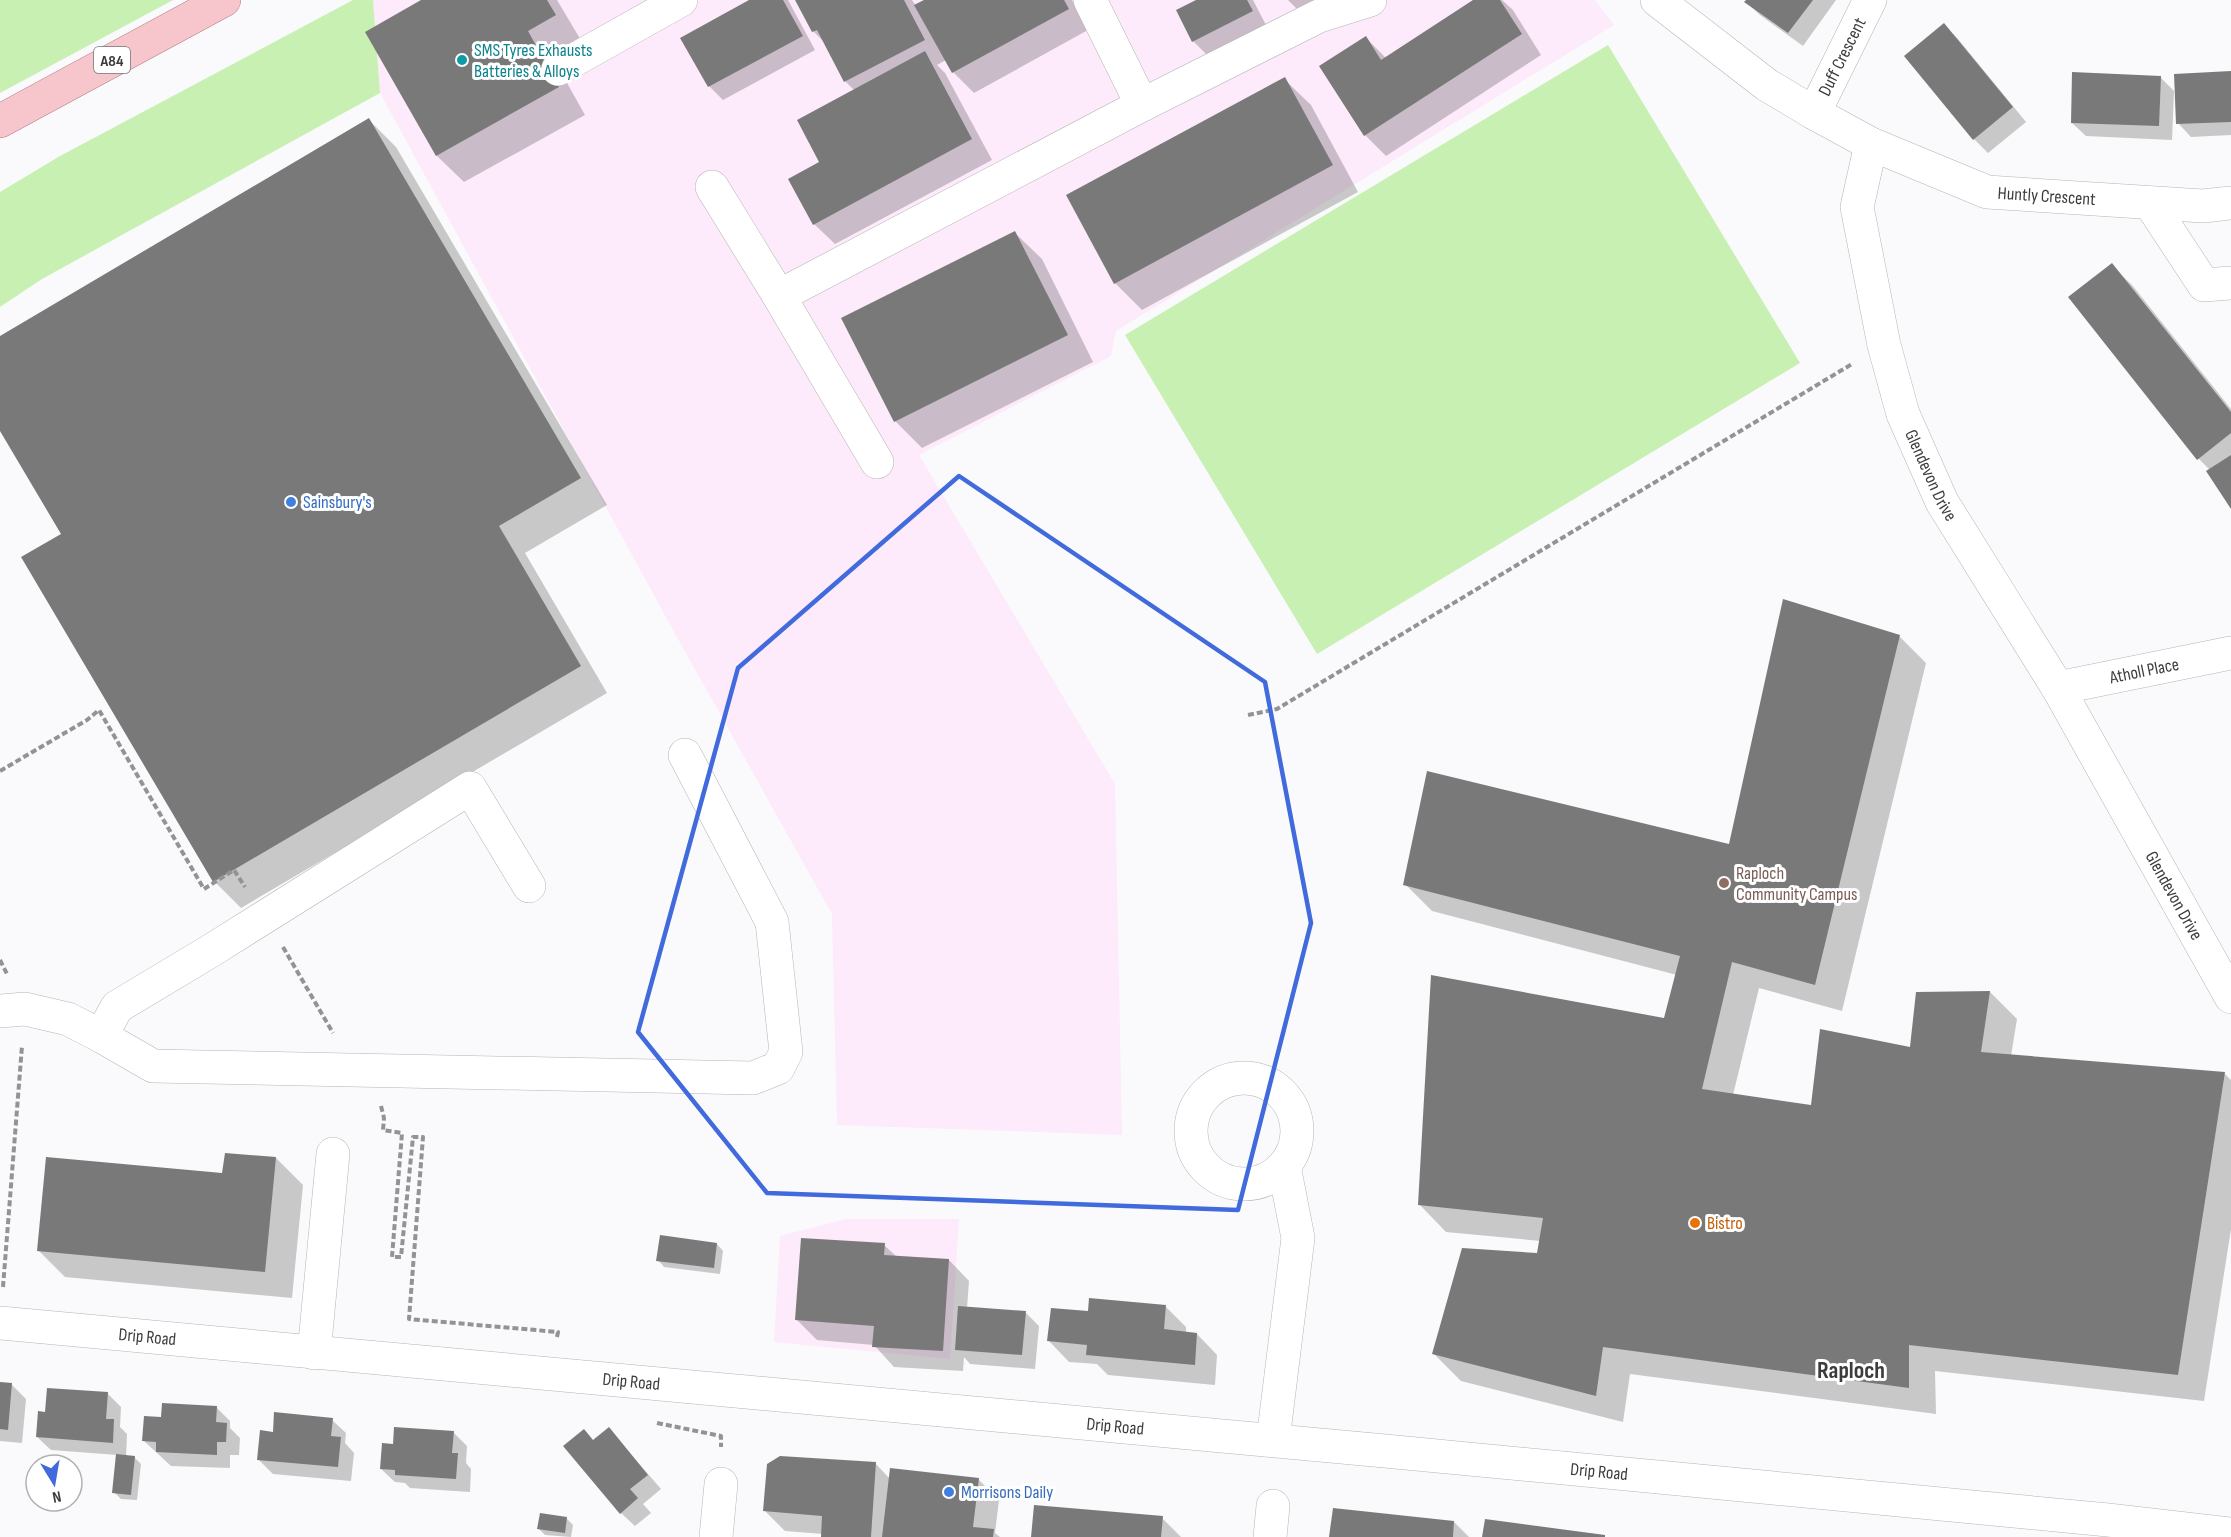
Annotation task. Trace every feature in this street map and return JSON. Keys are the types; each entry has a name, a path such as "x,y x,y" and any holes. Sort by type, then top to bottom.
{"main road":[{"name":"A84","path":"0,121 224,0"}],"street":[{"path":"558,69 681,0"},
{"path":"1090,0 1142,105"},
{"path":"779,296 1142,105 1319,16 1370,0"},
{"path":"1657,0 1767,85 1871,144"},
{"name":"Duff Crescent","path":"1814,113 1870,0"},
{"name":"Huntly Crescent","path":"1871,144 1987,192 2203,206 2231,202"},
{"name":"Glendevon Drive","path":"1871,144 1857,207 1884,345 1903,414 1942,502 2220,953 2231,997"},
{"path":"712,188 877,462"},
{"path":"2150,203 2204,285 2231,283"},
{"name":"Atholl Place","path":"2058,688 2231,653"},
{"path":"13,1010 68,1019 153,1066 753,1078 778,1068 786,1052 772,922 685,755"},
{"path":"101,1036 117,1007 212,951 470,788 529,886"},
{"path":"314,1353 333,1154"},
{"path":"1273,1440 1298,1238 1284,1166"},
{"name":"Drip Road","path":"0,1323 1273,1440 2108,1520 2231,1534"},
{"path":"716,1537 721,1484"}],"path":[{"path":"1248,715 1277,709 1884,345"},
{"path":"0,1323 13,1010"},
{"path":"652,1422 721,1436 721,1484"}],"highlighted area":[{"path":"959,476 1265,682 1311,923 1238,1210 767,1193 638,1032 738,668"}],"shaded area":[{"path":"373,0 1595,0 1614,25 1116,331 1111,356 919,455 1115,784 1122,1135 837,1125 832,914 673,630 380,93"},
{"path":"846,1219 959,1219 950,1359 774,1342 780,1236"}],"green space":[{"path":"0,0 173,0 0,93"},
{"path":"353,0 373,0 380,93 42,279 0,307 0,192 60,156"},
{"path":"1608,45 1800,363 1317,654 1125,335"}],"building":[{"name":"SMS Tyres Exhausts Batteries & Alloys","path":"421,0 547,0 556,15 528,31 559,87 436,156 365,32"},
{"path":"749,0 783,0 803,36 708,87 680,38"},
{"path":"795,0 904,0 925,40 844,82 817,30 812,32"},
{"path":"924,0 1064,0 1069,9 952,73 914,5"},
{"path":"1196,0 1247,0 1253,11 1192,42 1176,10"},
{"path":"1473,0 1500,0 1522,34 1364,136 1319,66 1366,36 1381,60"},
{"path":"1746,0 1813,0 1788,33 1744,2"},
{"path":"1944,23 2013,107 1973,140 1904,56"},
{"path":"925,51 972,139 813,225 788,179 819,162 797,120"},
{"path":"2231,71 2231,122 2176,124 2174,74"},
{"path":"2072,72 2161,76 2159,126 2071,123"},
{"path":"1285,77 1333,165 1114,284 1066,195"},
{"name":"Sainsbury's","path":"369,118 581,478 499,526 581,666 213,882 21,557 61,534 0,431 0,336"},
{"path":"1015,231 1068,335 894,422 841,318"},
{"path":"2112,263 2231,412 2231,433 2197,460 2068,297"},
{"path":"2231,455 2231,509 2206,471"},
{"path":"1783,599 1900,635 1815,985 1732,962 1702,1089 1811,1105 1820,1029 1910,1047 1916,992 1990,991 1981,1052 2225,1072 2178,1375 1909,1345 1909,1388 1603,1347 1596,1396 1432,1354 1462,1248 1537,1253 1543,1218 1418,1205 1431,975 1664,1018 1680,956 1403,885 1427,771 1729,844"},
{"path":"225,1153 276,1157 265,1272 37,1251 46,1157 222,1173"},
{"path":"660,1235 717,1243 714,1268 656,1261"},
{"path":"801,1238 885,1243 884,1255 949,1259 943,1351 872,1347 874,1326 795,1320"},
{"path":"1089,1298 1166,1305 1164,1329 1197,1333 1195,1365 1086,1355 1087,1345 1047,1341 1051,1308 1088,1311"},
{"path":"958,1306 1026,1311 1022,1355 955,1350"},
{"path":"0,1382 12,1383 8,1430 0,1429"},
{"path":"47,1388 108,1392 106,1419 114,1419 113,1443 36,1437 38,1411 45,1412"},
{"path":"162,1403 217,1406 216,1422 227,1423 226,1442 217,1442 217,1455 156,1452 156,1442 142,1441 144,1416 161,1417"},
{"path":"274,1412 333,1418 331,1436 341,1437 338,1467 257,1460 260,1430 273,1432"},
{"path":"394,1427 454,1431 452,1453 458,1453 456,1479 395,1475 395,1470 380,1469 382,1443 393,1444"},
{"path":"609,1427 648,1475 630,1489 638,1498 620,1514 563,1446 584,1429 593,1440"},
{"path":"116,1454 135,1456 131,1495 112,1493"},
{"path":"780,1456 876,1462 871,1537 821,1537 822,1516 763,1511 767,1464"},
{"path":"890,1468 979,1478 973,1527 994,1529 993,1537 882,1537"},
{"path":"1034,1505 1163,1516 1161,1537 1031,1537"},
{"path":"1333,1508 1454,1521 1453,1537 1329,1537"},
{"path":"540,1513 567,1517 565,1533 537,1529"},
{"path":"1485,1519 1605,1535 1605,1537 1482,1537"}],"place":[{"name":"SMS Tyres Exhausts Batteries & Alloys","path":"462,60"},
{"name":"Sainsbury's","path":"291,502"},
{"name":"Raploch Community Campus","path":"1724,883"},
{"name":"Bistro","path":"1695,1223"},
{"name":"Morrisons Daily","path":"949,1492"}],"district":[{"name":"Raploch","path":"1851,1370"}]}
